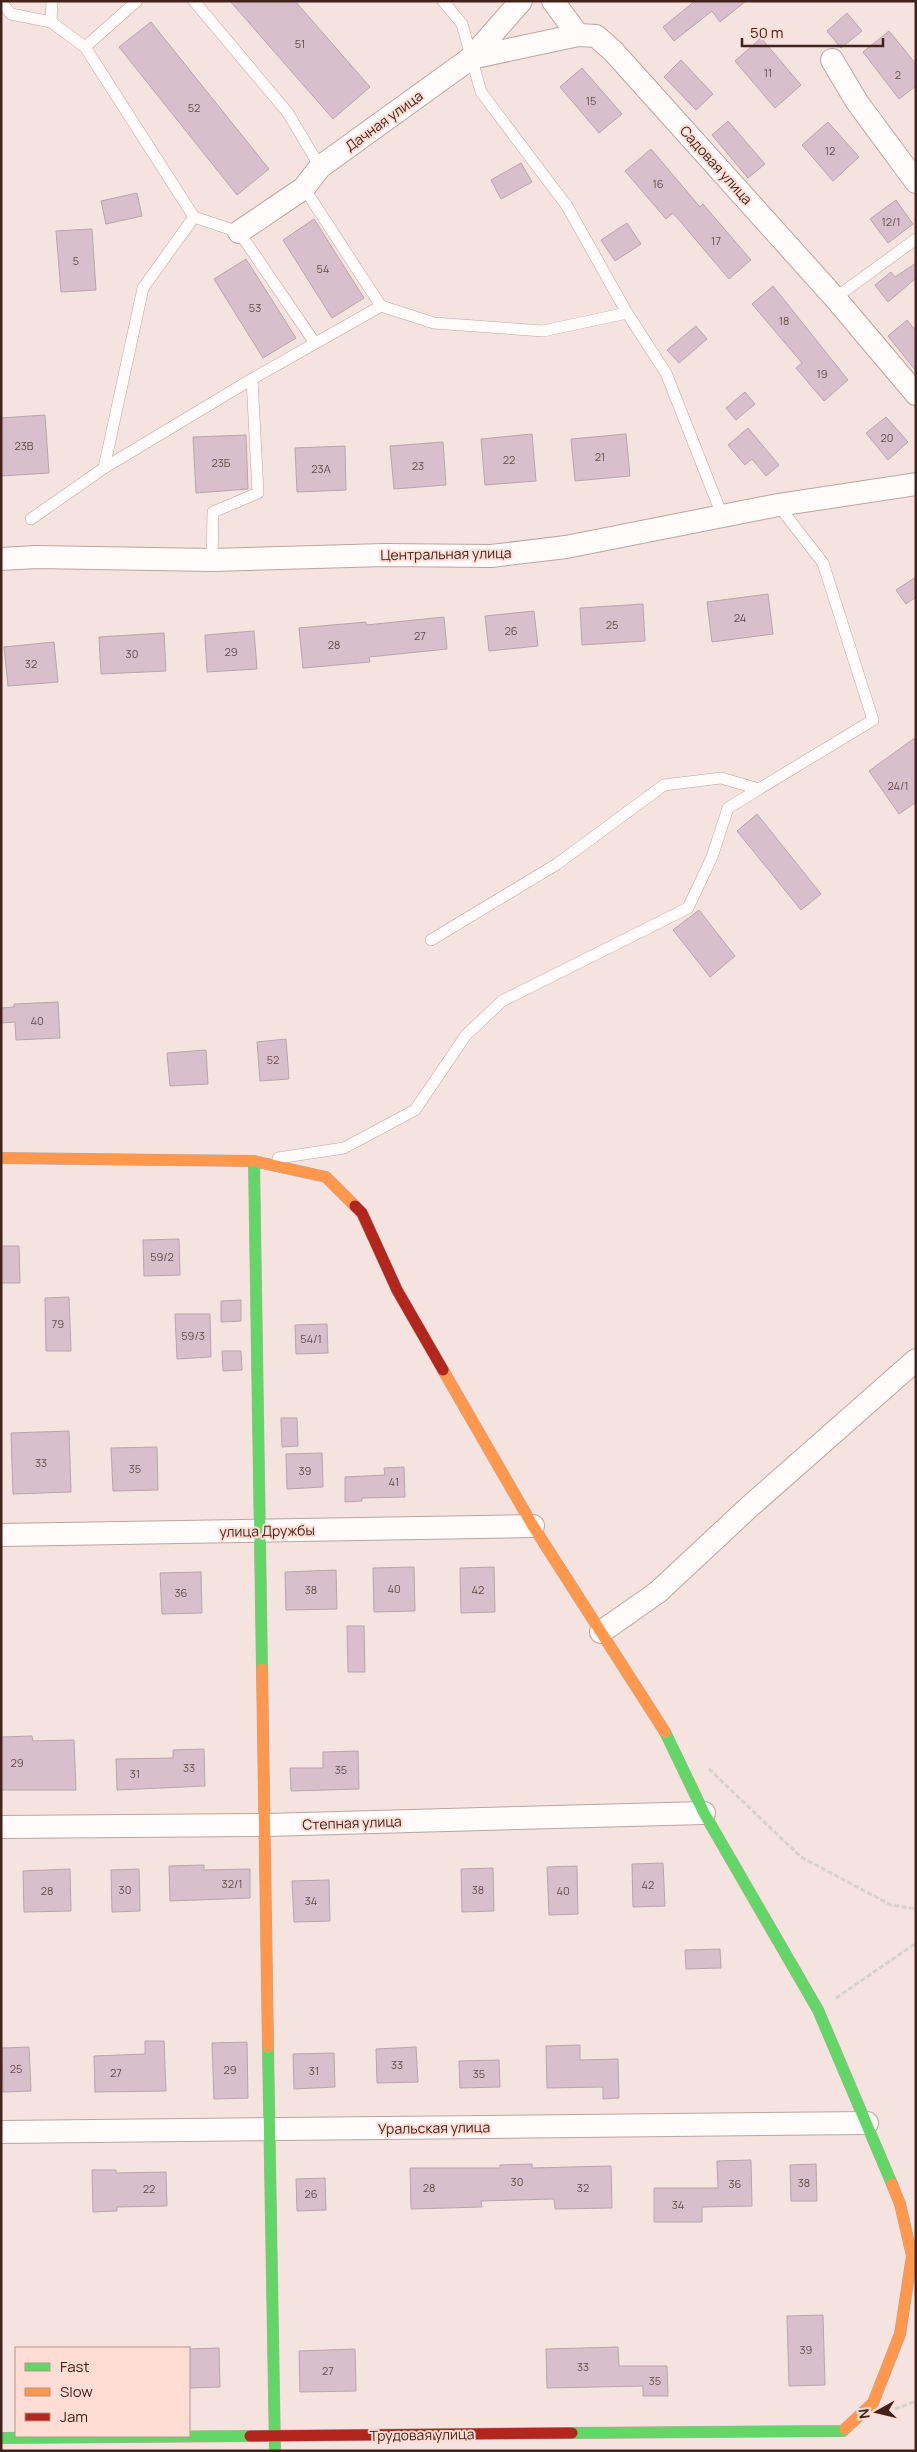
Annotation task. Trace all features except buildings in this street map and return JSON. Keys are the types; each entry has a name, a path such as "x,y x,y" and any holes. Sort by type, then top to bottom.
{"street":[{"name":"Дачная улица","path":"239,232 304,188 320,167 470,58 521,1"},
{"path":"553,1 578,35"},
{"name":"Садовая улица","path":"470,58 578,35 596,36 613,51 835,298 916,394"},
{"path":"832,60 857,102 916,182"},
{"name":"Центральная улица","path":"1,559 36,557 212,560 385,555 491,556 566,547 722,515 916,484"},
{"path":"1,1158 254,1161 326,1177 362,1213 397,1290 532,1526 660,1722 704,1813 818,2010 867,2123"},
{"path":"254,1161 262,1531 275,2451"},
{"path":"601,1632 658,1592 748,1508 916,1360"},
{"name":"улица Дружбы","path":"1,1535 532,1526"},
{"name":"Степная улица","path":"1,1828 266,1825 704,1813"},
{"name":"Уральская улица","path":"1,2132 867,2123"},
{"name":"Трудовая улица","path":"1,2438 843,2431 874,2403 900,2334 912,2256 900,2204 867,2123"}],"lane":[{"path":"51,22 52,1"},
{"path":"85,47 137,1"},
{"path":"194,1 288,114 320,167"},
{"path":"443,1 462,24 481,92 567,206 627,313 666,373 722,515"},
{"path":"1,2 11,14 51,22 85,47 194,217 239,232 315,344"},
{"path":"304,188 381,306 434,323 543,331 627,313"},
{"path":"104,468 143,288 194,217"},
{"path":"835,298 916,239"},
{"path":"30,519 104,468 252,379 381,306"},
{"path":"212,560 213,512 258,494 252,379"},
{"path":"254,1161 344,1148 415,1110 466,1035 502,1001 688,908 712,857 728,808 873,720 823,563 778,505"},
{"path":"431,940 557,864 664,785 720,778 759,789"}],"path":[{"path":"702,1763 801,1857 891,1906 916,1909"},
{"path":"818,2010 916,1943"}],"traffic: fast":[{"path":"254,1161 262,1669"},
{"path":"665,1732 704,1813 818,2010 892,2184"},
{"path":"268,2047 275,2451"},
{"path":"572,2433 843,2431 845,2429"},
{"path":"190,2436 250,2436"},
{"path":"1,2438 126,2437"}],"traffic: slow":[{"path":"1,1158 254,1161 326,1177 355,1206"},
{"path":"443,1370 533,1526 665,1732"},
{"path":"262,1669 268,2047"},
{"path":"845,2429 873,2403 900,2334 912,2256 900,2204 892,2184"}],"traffic: jam":[{"path":"355,1206 362,1213 397,1290 443,1370"},
{"path":"250,2436 572,2433"}]}
